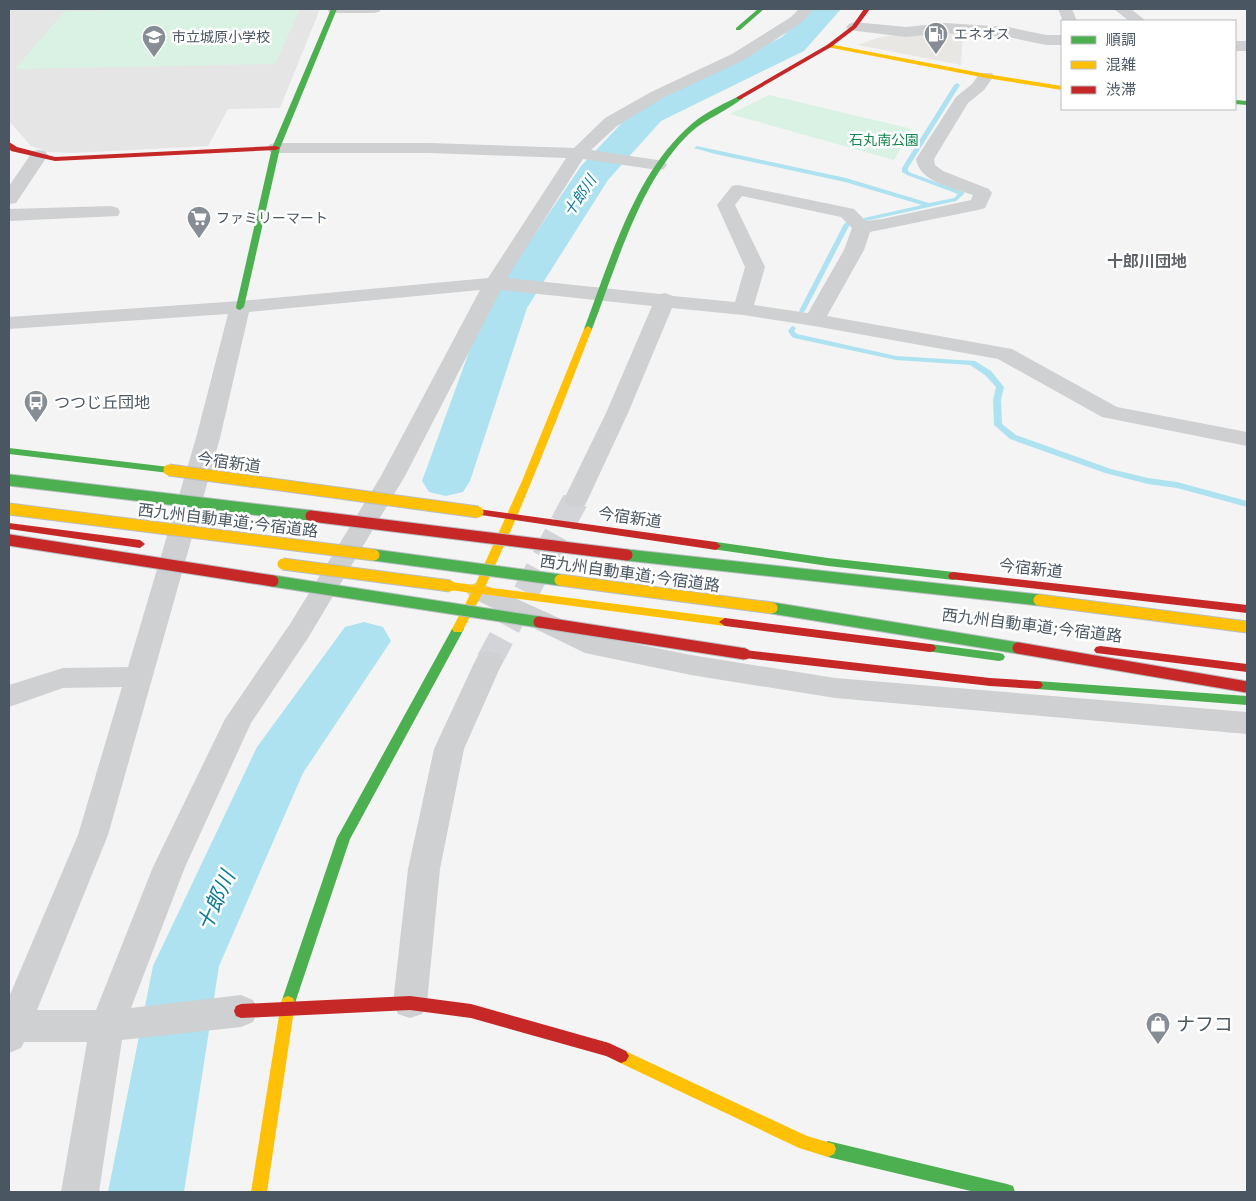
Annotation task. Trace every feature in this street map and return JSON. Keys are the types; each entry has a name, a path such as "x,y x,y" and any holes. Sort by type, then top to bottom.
{"main road":[{"path":"240,306 276,148 334,9"},
{"path":"738,29 761,9"},
{"path":"260,1192 286,1009 344,838 479,591 521,496 634,214 658,165 683,135 717,110 829,46 854,27 867,9"},
{"path":"829,46 986,76 1061,88"},
{"path":"9,144 14,150 55,159 276,148"},
{"name":"今宿新道","path":"9,451 169,470 511,516 828,562 1247,609"},
{"name":"西九州自動車道;今宿道路","path":"9,480 680,562 1068,603 1247,627"},
{"name":"西九州自動車道;今宿道路","path":"9,509 1247,668"},
{"path":"9,526 144,544"},
{"path":"9,540 745,654 990,682 1247,701"},
{"path":"169,548 188,550"},
{"path":"276,562 479,591 1014,659 1247,681"},
{"path":"811,613 1247,688"},
{"path":"241,1011 410,1002 471,1012 609,1050 805,1143 1008,1192"}],"street":[{"path":"334,9 374,9"},
{"path":"80,1192 107,1026 169,867 239,719 299,631 393,476 498,283 578,153 611,122 657,95 738,57 796,20 807,9"},
{"path":"1121,9 1138,20"},
{"path":"854,27 906,32 945,28 1008,32 1046,40 1061,40"},
{"path":"862,227 978,204 983,193 937,175 926,167 925,159 962,100 978,87 986,76"},
{"path":"276,148 430,148 578,153 658,165"},
{"path":"9,198 39,156"},
{"path":"742,309 755,267 726,205 738,190 847,213 862,227"},
{"path":"9,214 111,212"},
{"path":"814,320 854,250 862,227"},
{"path":"9,324 498,283 742,309 1004,354 1110,412 1247,439"},
{"path":"576,499 665,300"},
{"path":"240,306 208,438 93,835 11,1032 107,1026 241,1011"},
{"path":"479,591 595,646 691,665 835,688 1247,723"},
{"path":"410,1002 424,869 449,749 489,661"},
{"path":"9,697 27,689 63,678 139,677"}],"shaded area":[{"name":"市立城原小学校","path":"9,9 320,9 280,108 228,109 208,146 73,153 48,152 31,146 9,121"},
{"name":"エネオス","path":"963,32 961,65 858,45 877,38 895,35"}],"green space":[{"path":"103,9 300,9 275,64 15,69 65,11 101,11"},
{"name":"石丸南公園","path":"769,95 912,129 894,160 730,114"}],"waterway":[{"name":"十郎川","path":"446,481 506,308 594,174 649,114 793,44 826,9"},
{"path":"866,219 956,199 962,193 905,172 905,168 957,85"},
{"path":"697,148 846,180 926,204"},
{"path":"802,311 847,224"},
{"path":"793,328 791,331 794,336 896,358 972,363 988,373 1000,387 997,400 998,425 1013,437 1108,471 1148,481 1177,485 1247,504"},
{"name":"十郎川","path":"146,1192 186,966 278,763 364,641"}],"tunnel":[{"path":"489,661 576,499"}],"traffic: fast":[{"path":"240,307 276,148 334,9"},
{"path":"738,29 761,9"},
{"path":"588,329 627,228 639,202 666,156 695,125 739,98"},
{"path":"1236,102 1247,103"},
{"path":"9,451 169,470"},
{"path":"9,480 311,516"},
{"path":"716,546 828,562 954,576"},
{"path":"374,555 560,580"},
{"path":"627,555 1039,600"},
{"path":"273,581 539,622"},
{"path":"772,608 1018,648"},
{"path":"288,1003 344,838 458,629"},
{"path":"930,648 999,657"},
{"path":"1037,685 1247,701"},
{"path":"828,1149 1007,1192"}],"traffic: slow":[{"path":"829,46 986,76 1061,88"},
{"path":"458,629 511,519 588,329"},
{"path":"169,470 478,512"},
{"path":"9,509 374,555"},
{"path":"283,564 450,586"},
{"path":"560,580 772,608"},
{"path":"450,586 725,622"},
{"path":"1039,600 1247,627"},
{"path":"259,1192 288,1003"},
{"path":"621,1056 805,1143 828,1149"}],"traffic: jam":[{"path":"739,98 829,46 854,27 867,9"},
{"path":"9,144 14,149 55,159 276,148"},
{"path":"478,512 716,546"},
{"path":"311,516 627,555"},
{"path":"9,526 140,544"},
{"path":"9,540 273,581"},
{"path":"954,576 1247,609"},
{"path":"539,622 745,654"},
{"path":"725,622 930,648"},
{"path":"1018,648 1247,687"},
{"path":"1100,650 1247,668"},
{"path":"745,654 990,682 1037,685"},
{"path":"241,1011 410,1003 471,1011 609,1050 621,1056"}],"place":[{"name":"エネオス","path":"936,55"},
{"name":"市立城原小学校","path":"154,58"},
{"name":"ファミリーマート","path":"199,239"},
{"name":"つつじ丘団地","path":"36,423"},
{"name":"ナフコ","path":"1158,1045"}],"district":[{"name":"十郎川団地","path":"1147,261"}]}
